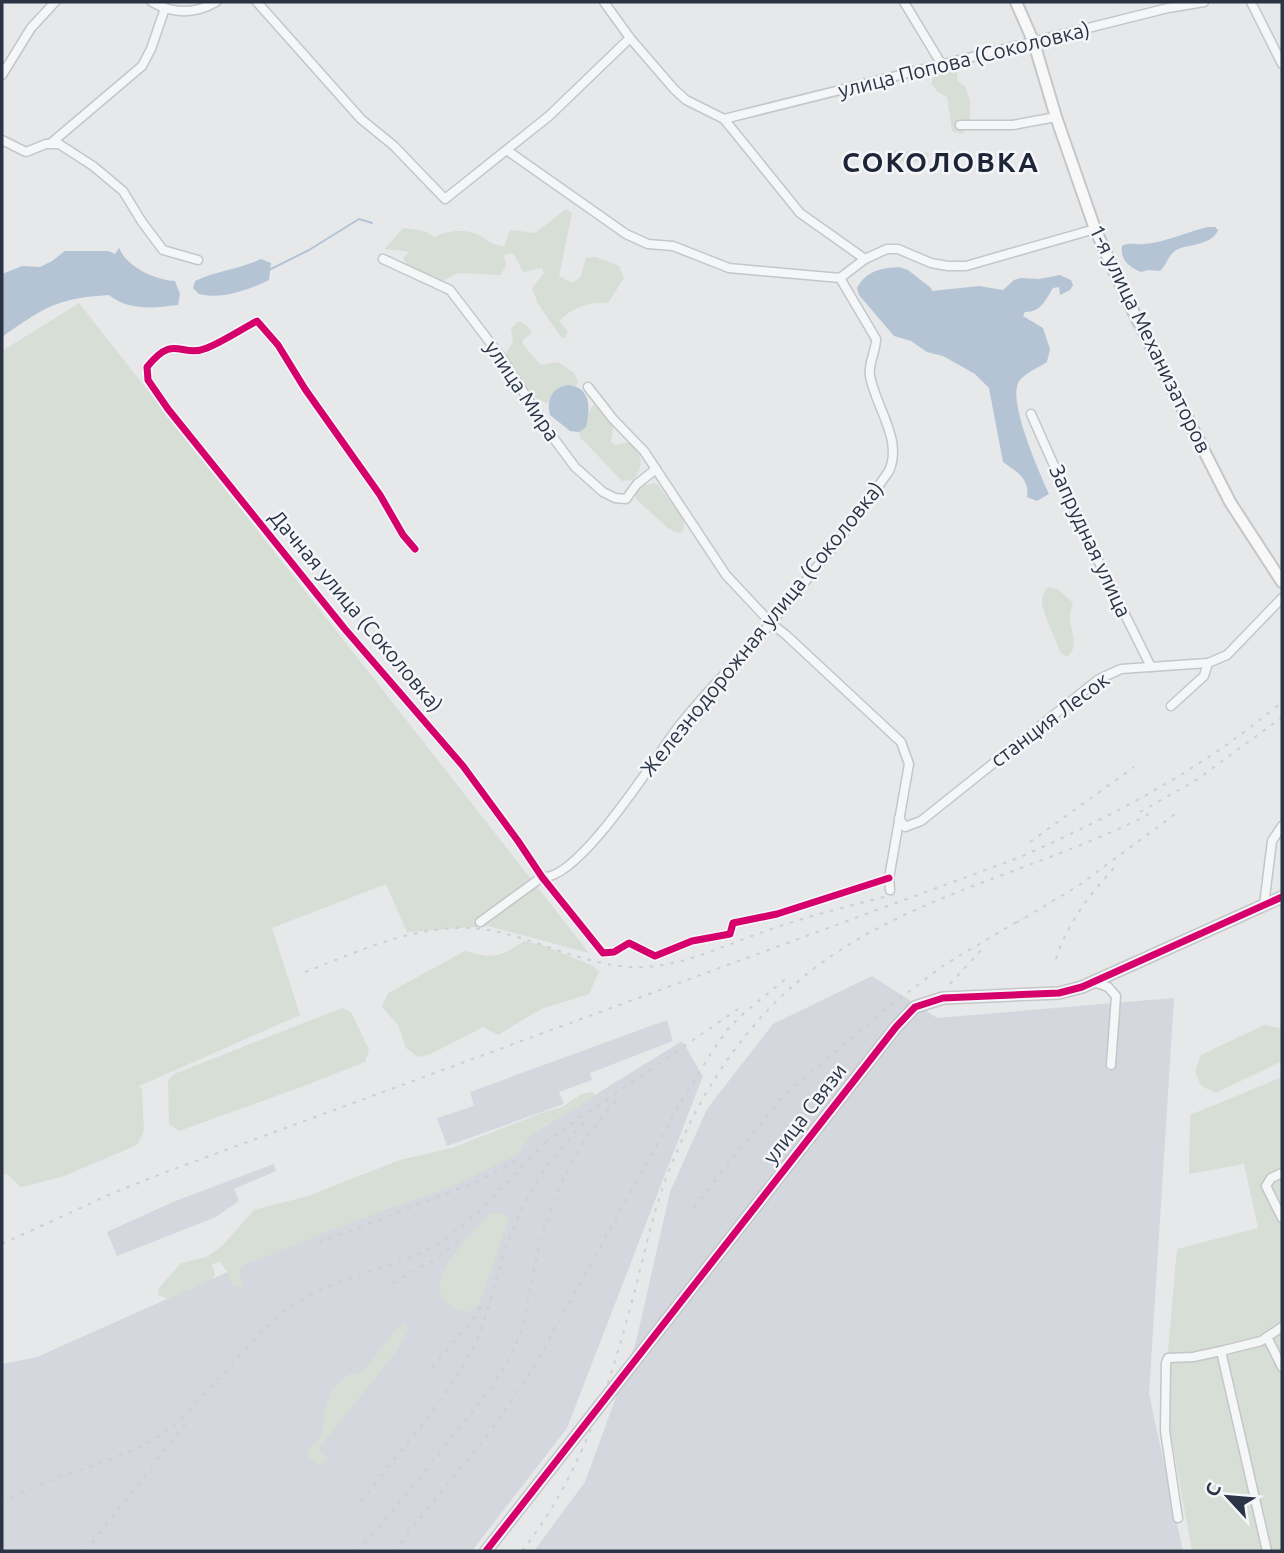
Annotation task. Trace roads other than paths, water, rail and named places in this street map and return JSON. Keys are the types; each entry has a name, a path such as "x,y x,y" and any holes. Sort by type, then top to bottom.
{"street":[{"path":"2,75 30,28 55,2"},
{"path":"152,2 185,13 216,2"},
{"path":"257,2 361,120 394,146 446,199 549,116 630,38"},
{"path":"604,2 630,38 680,95 724,119 800,213 865,259"},
{"path":"904,2 942,65"},
{"name":"1-я улица Механизаторов","path":"1016,2 1034,43 1056,117 1095,229 1128,301 1230,502 1282,582"},
{"name":"улица Попова (Соколовка)","path":"724,119 1168,8 1204,2"},
{"path":"1251,2 1282,64"},
{"path":"50,144 142,66 165,8"},
{"path":"960,125 1013,125 1056,117"},
{"path":"2,140 26,152 50,144 59,144 93,166 123,191 163,250 198,260"},
{"path":"508,151 626,234 648,244 673,246 729,268 840,278 865,259 887,249 898,249 932,263 966,266 1095,229"},
{"name":"улица Мира","path":"383,259 450,290 502,358 548,432 575,467 603,492 615,498 626,499 637,484 656,469"},
{"name":"Железнодорожная улица (Соколовка)","path":"480,922 542,877 548,878 565,868 586,850 680,725 771,623 880,484 893,461 894,445 871,377 870,360 876,339 840,278"},
{"name":"Дачная улица (Соколовка)","path":"415,549 403,535 380,495 305,389 278,345 257,321 203,350 170,347 157,355 146,367 148,380 167,409 344,628 463,766 542,877 603,953 614,953 629,943 655,956 692,941 730,934 733,923 777,914 889,878"},
{"path":"588,387 613,419 644,451 726,575 771,623 901,742 909,764 889,878 890,890"},
{"name":"Запрудная улица","path":"1031,414 1081,526 1151,667"},
{"name":"станция Лесок","path":"899,818 905,827 921,821 1099,679 1121,668 1208,663 1227,655 1282,598"},
{"path":"1171,706 1204,676 1208,663"},
{"path":"1264,905 1272,841 1282,826"},
{"name":"улица Связи","path":"486,1551 895,1027 915,1007 943,998 1059,993 1094,982 1282,897"},
{"path":"1094,982 1108,987 1115,996 1111,1065"},
{"path":"1282,1173 1270,1178 1266,1186 1282,1218"},
{"path":"1178,1518 1165,1431 1168,1358 1193,1357 1261,1341 1282,1327"},
{"path":"1267,1337 1282,1367"},
{"path":"1221,1351 1267,1551"}],"water":[{"path":"1208,227 1218,230 1211,239 1178,249 1160,271 1141,272 1129,265 1122,255 1122,246 1125,245 1161,241"},
{"path":"119,248 135,267 159,278 175,281 180,294 178,305 133,306 109,295 91,296 51,306 2,337 2,274 22,266 40,267 65,251 108,251 115,254"},
{"path":"261,259 271,263 269,280 261,284 217,296 199,294 193,288 195,281"},
{"path":"899,267 908,270 932,291 979,286 1003,290 1014,280 1021,278 1039,279 1060,275 1071,280 1073,285 1070,290 1060,295 1059,287 1053,288 1039,308 1025,312 1023,316 1043,328 1050,349 1047,362 1023,377 1017,389 1020,418 1049,494 1037,501 1027,497 1024,480 1003,462 989,388 975,374 943,356 927,352 911,341 894,336 859,295 857,288 869,274"},
{"path":"569,385 582,390 588,401 586,427 579,432 570,431 550,415 549,404 554,391"}],"waterway":[{"path":"269,270 309,250 359,219 372,223"}],"railway":[{"path":"2,1244 166,1172 1018,858 1156,790 1220,749 1282,702"},
{"path":"1140,812 1198,779 1282,717"},
{"path":"1030,842 1134,767"},
{"path":"1016,923 1078,886 1178,812"},
{"path":"522,1551 562,1491 592,1425 627,1321 656,1209 676,1153 706,1092 744,1037 790,989 816,967 855,941 937,900 1067,851 1151,813"},
{"path":"1056,959 1080,910 1114,868"},
{"path":"305,972 397,938 421,932 469,928 512,935 597,962 650,967 701,955 799,920 899,893"},
{"path":"694,1207 782,1097 886,1009 944,965 1023,918"},
{"path":"950,984 985,946"},
{"path":"394,1551 492,1429 533,1368 678,1107 711,1053 728,1029 744,1013 788,977"},
{"path":"545,1142 738,1009"},
{"path":"357,1551 467,1419 501,1372 522,1327 540,1244 555,1197 588,1136 620,1096"},
{"path":"361,1501 436,1406 463,1366 479,1336 502,1259 525,1202 556,1154 584,1123"},
{"path":"2,1503 39,1485 135,1449 159,1436 182,1418 251,1343 285,1311 320,1290 417,1254 452,1234 482,1209 551,1138"},
{"path":"319,1243 476,1182 522,1158"},
{"path":"393,1283 437,1258 463,1237"},
{"path":"432,1367 483,1304"},
{"path":"86,1551 185,1424"}],"district":[{"name":"СОКОЛОВКА","path":"941,162"}]}
